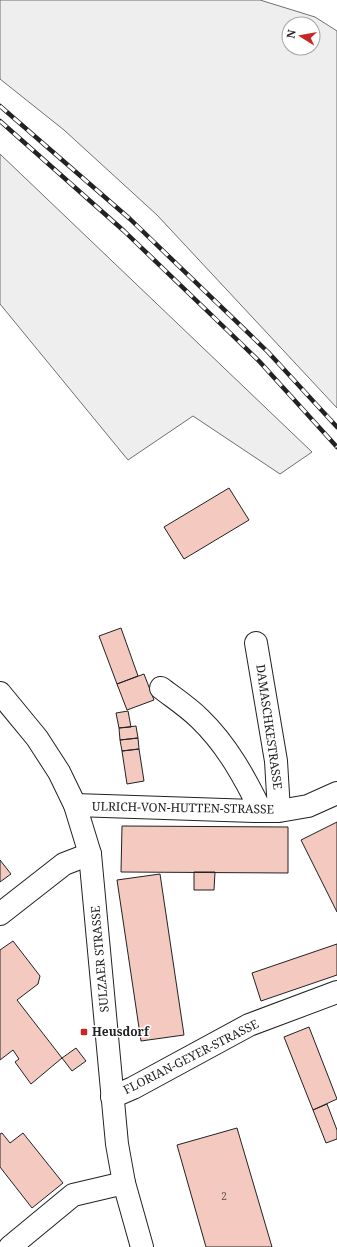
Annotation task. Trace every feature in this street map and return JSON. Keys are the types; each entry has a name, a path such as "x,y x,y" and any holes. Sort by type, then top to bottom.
{"main road":[{"name":"DAMASCHKESTRASSE","path":"256,643 276,761 270,811"},
{"path":"161,688 200,719 216,737 270,811"},
{"name":"SULZAER STRASSE","path":"0,693 37,738 59,772 75,805 90,854 112,1097 124,1183 142,1247"},
{"name":"ULRICH-VON-HUTTEN-STRASSE","path":"75,805 270,811 308,806 337,794"},
{"path":"0,914 64,864 90,854"},
{"name":"FLORIAN-GEYER-STRASSE","path":"112,1097 133,1088 249,1025 337,992"},
{"path":"10,1247 73,1194 124,1183"}],"shaded area":[{"path":"0,0 260,0 312,16 281,16 281,56 321,56 321,21 337,31 337,408 157,215 64,130 0,79"},
{"path":"0,154 312,452 280,474 193,416 128,460 0,304"}],"building":[{"path":"229,488 249,520 184,559 164,527"},
{"path":"121,628 138,676 117,684 99,636"},
{"path":"144,674 154,700 127,710 117,684"},
{"path":"128,711 131,727 119,728 116,713"},
{"path":"136,726 138,738 120,740 119,728"},
{"path":"138,738 139,749 122,751 120,740"},
{"path":"139,749 144,781 127,784 122,751"},
{"path":"337,822 337,912 301,840"},
{"path":"122,826 288,827 288,873 121,872"},
{"path":"0,860 11,874 0,882"},
{"path":"194,872 215,872 214,890 194,890"},
{"path":"160,874 184,1035 141,1041 117,880"},
{"path":"13,941 40,976 38,984 17,1000 62,1058 31,1084 15,1062 19,1059 13,1050 0,1060 0,950"},
{"path":"337,944 337,975 261,1001 252,973"},
{"path":"309,1027 337,1099 313,1110 284,1037"},
{"path":"76,1048 86,1061 72,1071 62,1058"},
{"path":"327,1104 337,1130 337,1139 326,1143 313,1110"},
{"path":"237,1128 272,1247 206,1247 177,1145"},
{"path":"2,1133 10,1143 23,1133 63,1183 32,1208 0,1167 0,1134"}],"railway":[{"path":"0,106 130,219 268,352 337,427"},
{"path":"0,121 124,231 227,330 259,361 337,447"}],"place":[{"name":"Heusdorf","path":"84,1032"}]}
